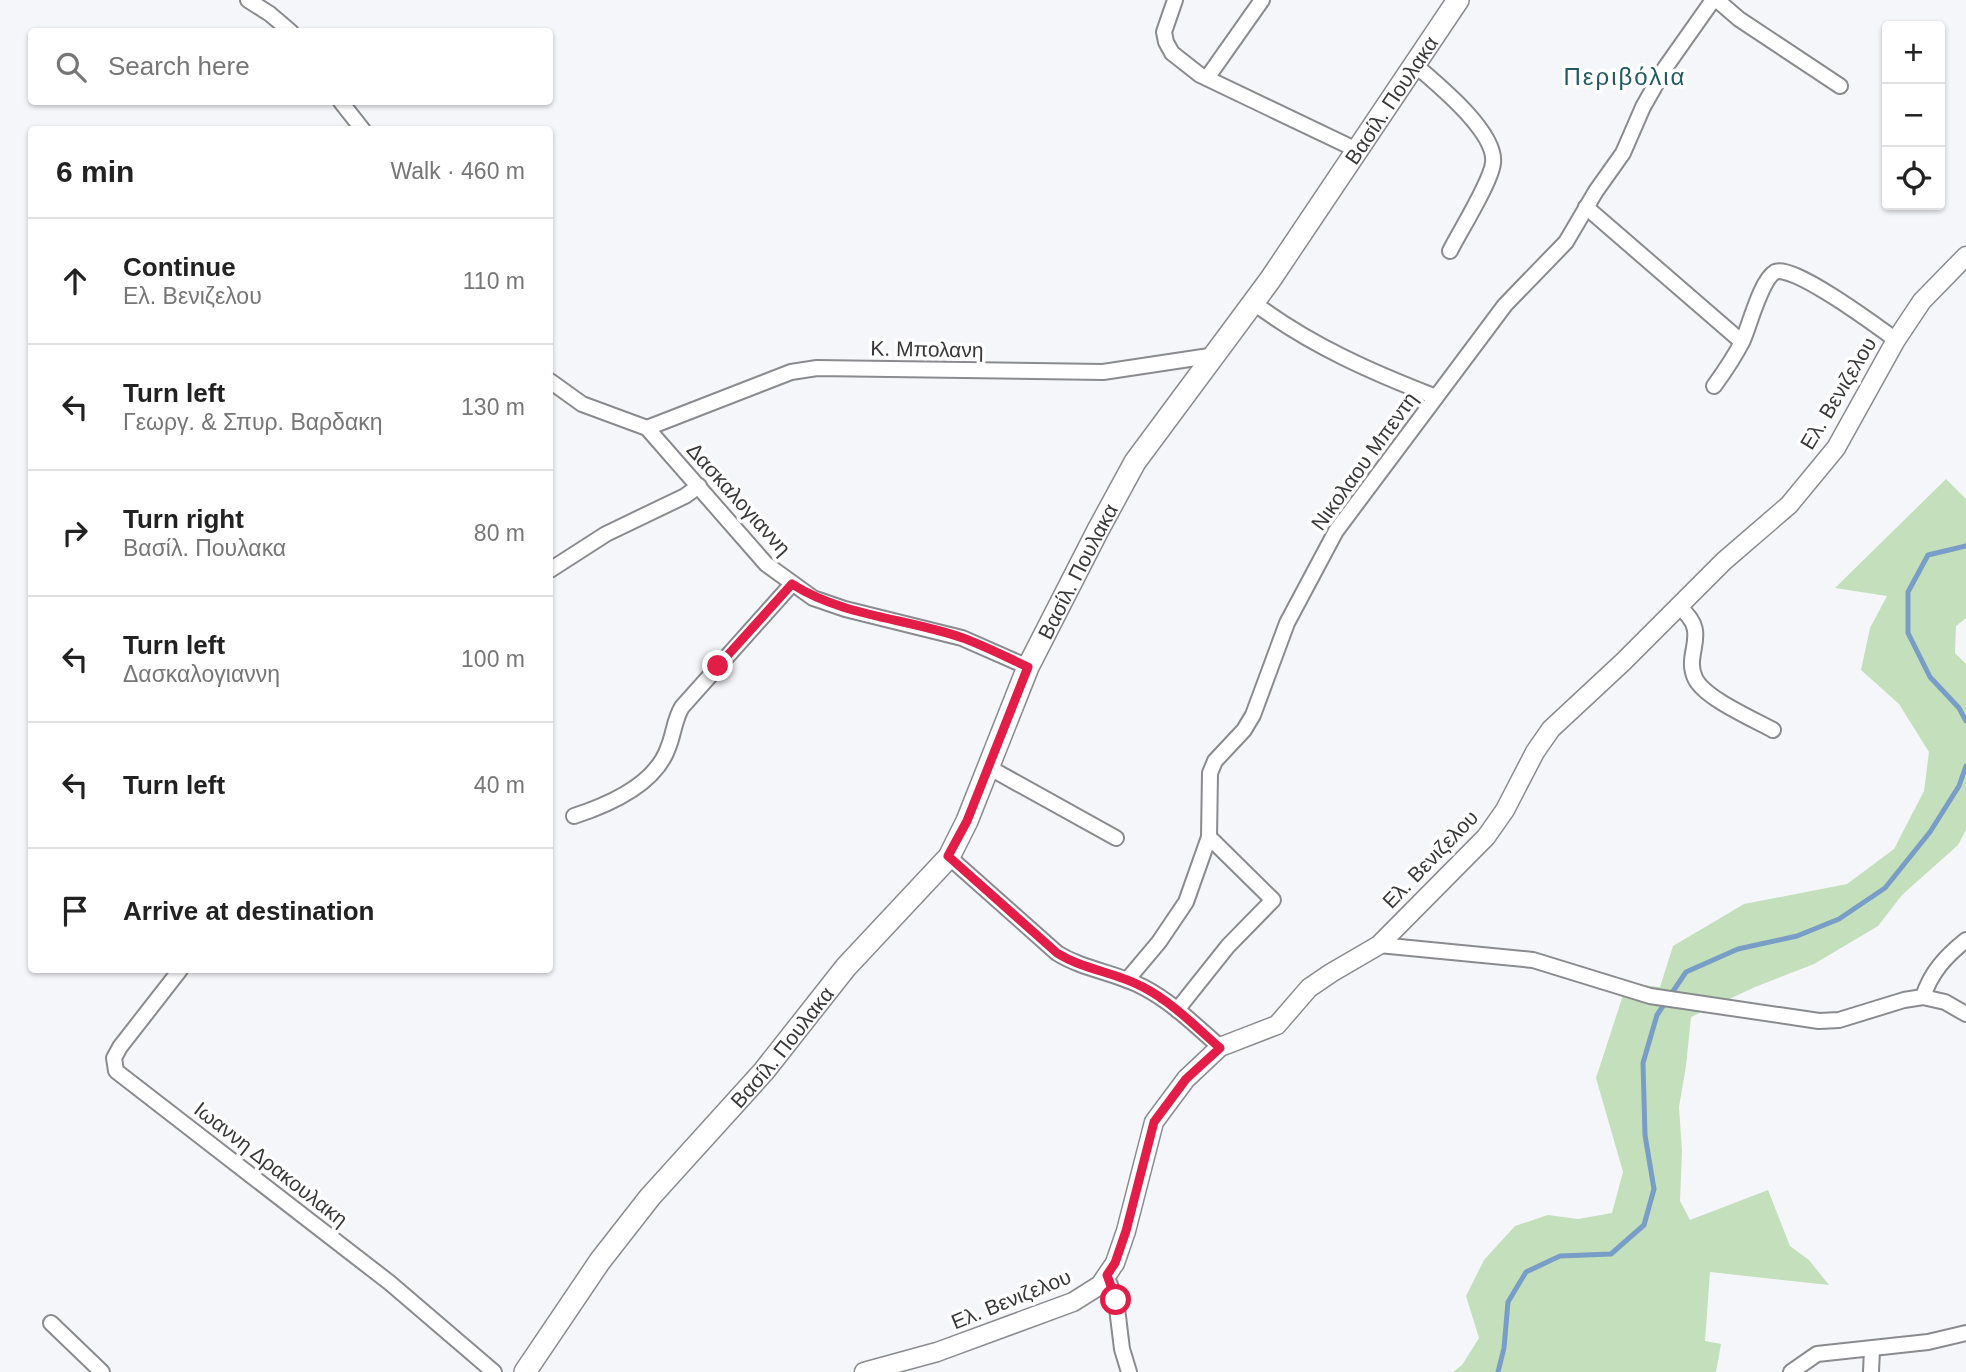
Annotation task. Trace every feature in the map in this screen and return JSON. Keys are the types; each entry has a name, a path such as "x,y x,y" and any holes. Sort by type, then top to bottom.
{"main road":[{"name":"Βασίλ. Πουλακα","path":"525,1372 600,1262 650,1197 764,1071 846,967 931,878 948,856 967,821 1028,667 1135,462 1254,303 1458,0"}],"street":[{"path":"247,0 286,28"},
{"path":"1175,0 1164,32 1172,53 1207,78 1357,150"},
{"path":"1207,78 1262,0"},
{"path":"1715,0 1840,86"},
{"name":"Νικολαου Μπεντη","path":"1127,980 1159,942 1186,902 1209,837 1210,773 1215,761 1244,730 1253,715 1287,623 1336,531 1505,305 1566,242 1623,153 1643,107 1665,68 1715,0"},
{"path":"1414,64 1458,103 1484,136 1493,158 1491,173 1450,251"},
{"path":"343,105 360,126"},
{"path":"1586,207 1742,342"},
{"name":"Ελ. Βενιζελου","path":"864,1372 937,1352 1073,1302 1100,1285 1115,1263 1126,1231 1154,1122 1186,1079 1220,1048 1278,1025 1309,988 1379,945 1486,837 1505,810 1550,729 1623,662 1724,561 1789,505 1836,448 1896,340 1923,301 1966,256"},
{"path":"1714,386 1742,342 1766,283 1776,271 1783,270 1808,282 1896,340"},
{"path":"1254,303 1294,332 1332,353 1376,374 1436,397"},
{"name":"Κ. Μπολανη","path":"647,428 791,372 817,368 1103,372 1216,355"},
{"name":"Δασκαλογιαννη","path":"553,383 582,404 647,428 766,564 813,598 845,609 962,638 1028,667"},
{"path":"553,395 570,396"},
{"path":"553,568 606,534 685,496 699,486"},
{"path":"574,816 619,797 652,772 669,747 675,719 682,707 792,584"},
{"path":"1679,607 1693,621 1693,675 1699,684 1710,694 1773,730"},
{"path":"988,767 1116,838"},
{"path":"1177,1010 1228,946 1273,900 1209,837"},
{"path":"948,856 1057,953 1073,963 1142,986 1177,1010 1220,1048"},
{"path":"1923,997 1937,969 1947,956 1966,940"},
{"path":"1379,945 1534,960 1650,996 1819,1021 1839,1020 1904,1000 1923,997 1945,1002 1966,1014"},
{"name":"Ιωαννη Δρακουλακη","path":"178,973 120,1047 114,1058 116,1071 390,1283 494,1372"},
{"path":"1107,1275 1116,1300 1122,1349 1129,1372"},
{"path":"51,1323 102,1372"},
{"path":"1791,1372 1802,1362 1818,1354 1928,1342 1966,1333"},
{"path":"1871,1372 1872,1349"}],"green space":[{"path":"1946,479 1966,499 1966,618 1956,626 1955,653 1966,664 1966,830 1958,845 1902,895 1878,926 1814,964 1755,987 1691,1017 1679,1107 1682,1151 1680,1201 1690,1220 1768,1190 1790,1246 1809,1260 1829,1285 1710,1272 1705,1341 1721,1344 1716,1372 1453,1372 1462,1365 1479,1338 1466,1296 1484,1260 1515,1226 1548,1215 1578,1219 1612,1213 1623,1172 1596,1078 1627,983 1660,987 1673,946 1744,904 1847,884 1894,849 1924,791 1929,752 1899,704 1861,670 1870,628 1887,596 1835,588"}],"waterway":[{"path":"1966,546 1928,555 1908,592 1908,633 1930,677 1959,708 1966,721"},
{"path":"1498,1372 1504,1348 1508,1302 1526,1272 1560,1256 1611,1254 1644,1225 1654,1189 1645,1135 1643,1063 1657,1015 1686,972 1738,949 1797,936 1839,919 1885,888 1930,832 1959,786 1966,766"}],"district":[{"name":"Περιβόλια","path":"1625,76"}],"route":[{"path":"718,666 792,584 813,598 845,609 962,638 1028,667 967,821 948,856 1057,953 1073,963 1142,986 1163,999 1220,1048 1186,1079 1154,1122 1126,1231 1115,1263 1107,1275 1116,1300"}]}
